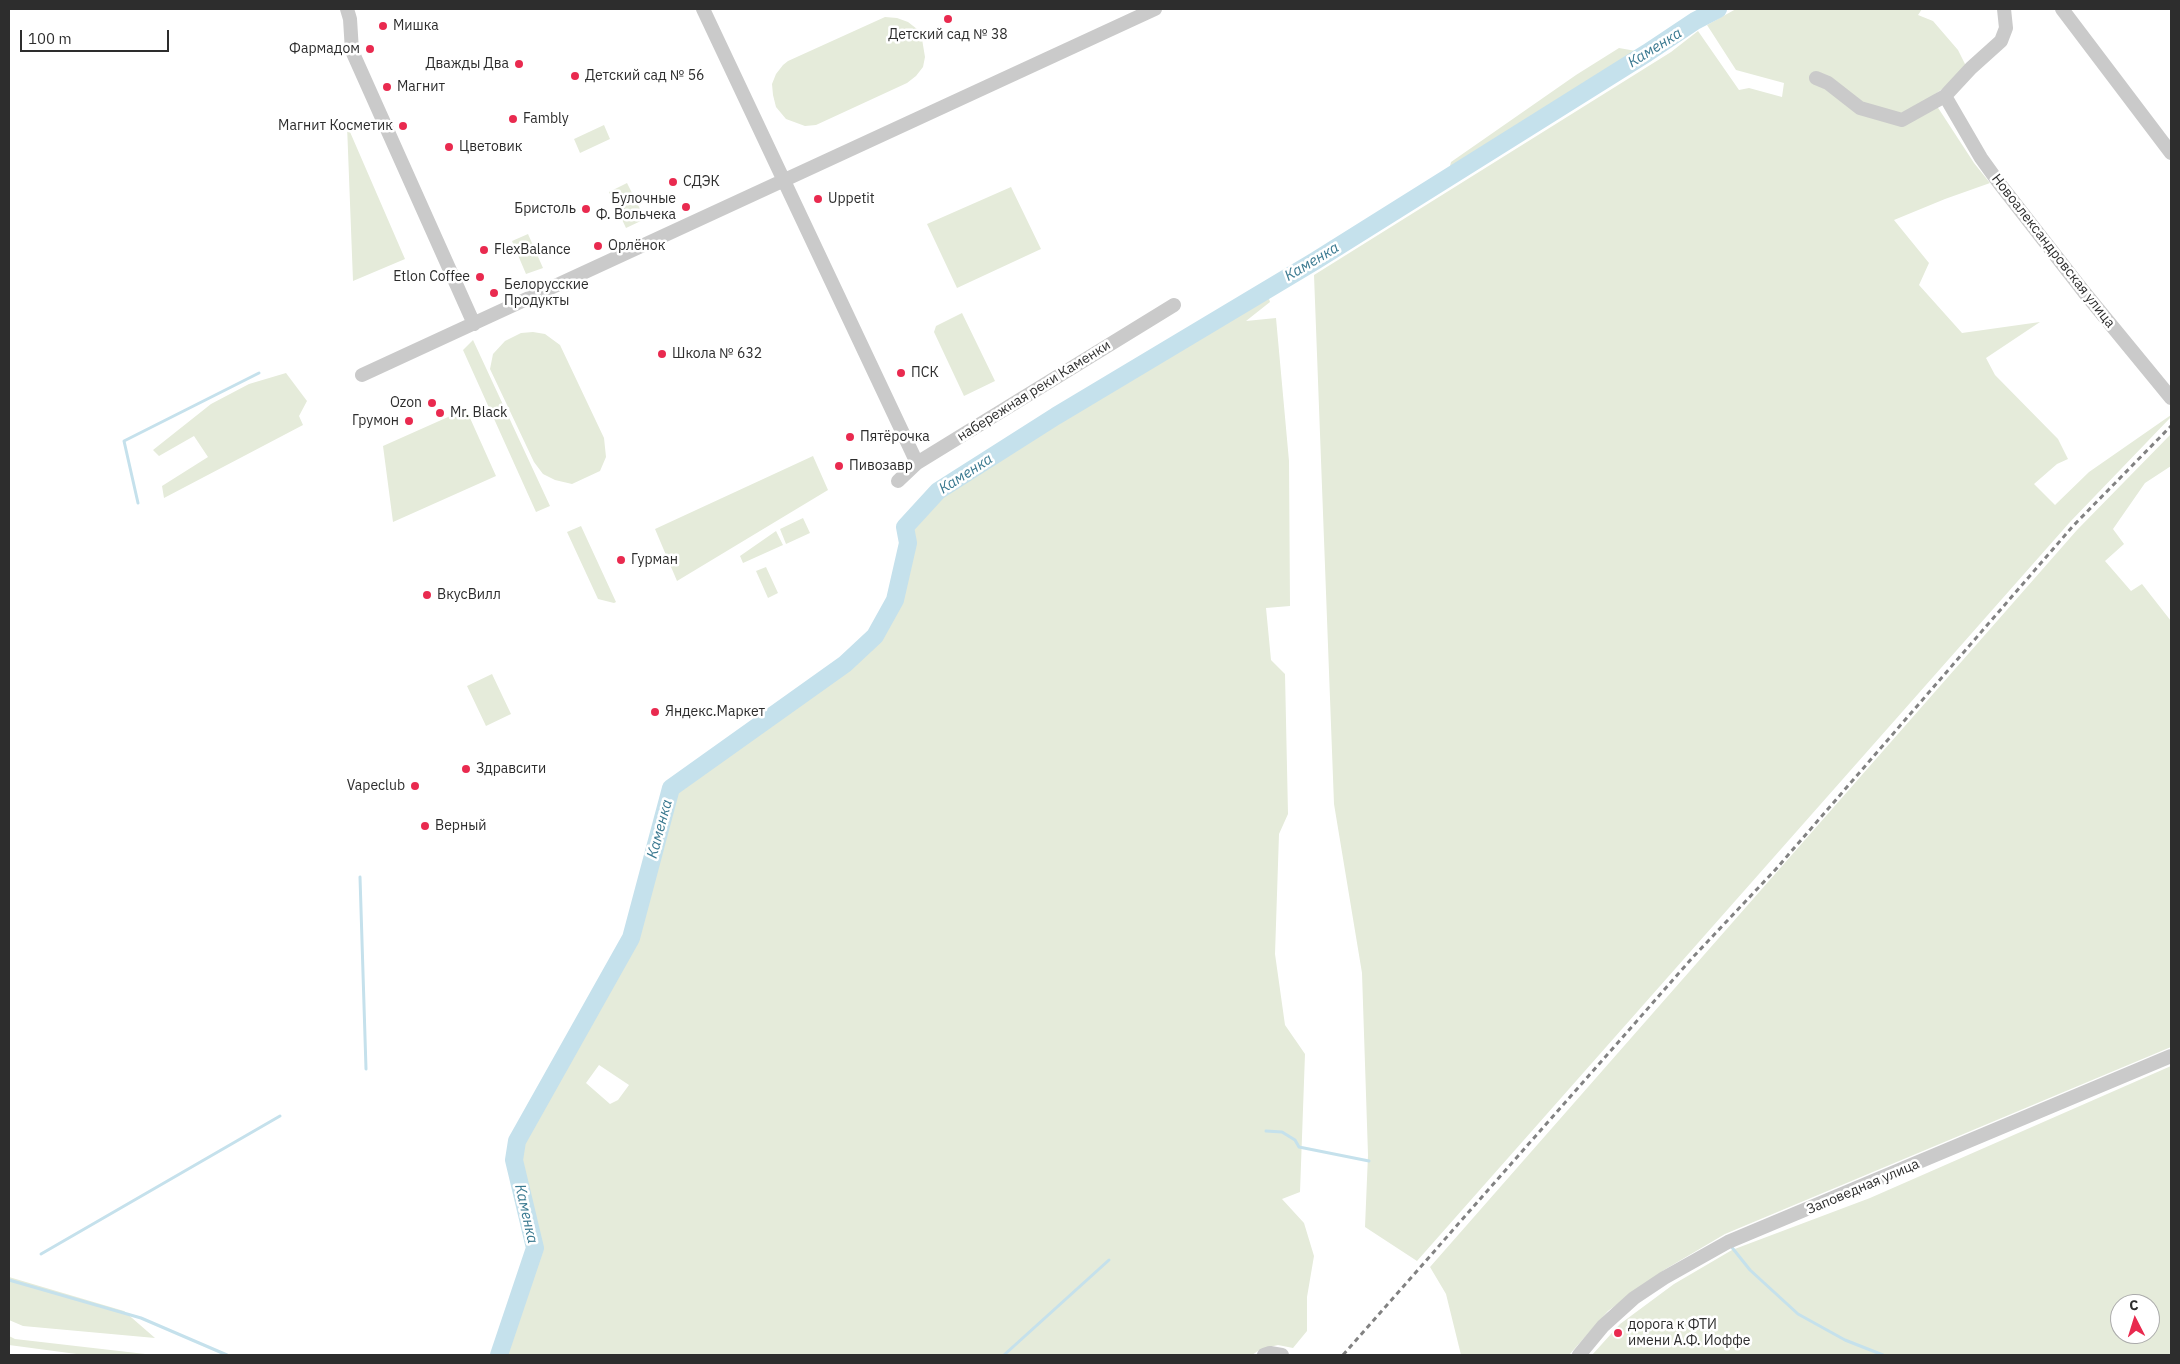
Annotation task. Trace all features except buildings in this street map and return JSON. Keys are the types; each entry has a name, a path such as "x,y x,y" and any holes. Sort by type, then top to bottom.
{"street":[{"path":"347,9 350,19 352,51 474,324"},
{"path":"703,9 916,463"},
{"path":"362,375 1156,9"},
{"path":"1816,78 1828,83 1860,108 1902,120 1945,96 1971,68 2001,41 2006,28 2004,9"},
{"path":"2062,9 2171,153"},
{"name":"Новоалександровская улица","path":"1945,96 1981,158 1999,183 2084,292 2171,398"},
{"name":"набережная реки Каменки","path":"898,481 916,463 1174,305"},
{"name":"Заповедная улица","path":"1579,1355 1603,1326 1634,1298 1664,1278 1728,1242 2171,1056"},
{"path":"1264,1355 1270,1353 1282,1355"}],"green space":[{"path":"1736,9 1922,9 1918,15 1933,21 1958,50 1966,66 1952,82 1931,97 1974,163 1990,183 1894,220 1929,263 1919,285 1962,333 2040,322 1986,358 1995,375 2058,439 2068,459 2057,464 2034,484 2055,505 2089,472 2171,415 2171,417 2070,522 1417,1261 1365,1227 1368,1155 1362,973 1334,804 1314,275 1671,52 1698,31 1739,90 1749,88 1782,97 1784,83 1736,70 1707,25"},
{"path":"885,17 897,18 908,22 917,29 922,39 925,57 923,67 916,76 907,83 816,125 805,126 786,119 776,107 772,84 776,74 783,65"},
{"path":"1619,48 1647,53 1447,178 1451,162 1576,75"},
{"path":"347,125 405,259 353,281"},
{"path":"604,125 610,139 580,153 574,139"},
{"path":"627,183 645,219 626,228 609,192"},
{"path":"1011,187 1041,249 957,288 927,224"},
{"path":"528,234 543,268 526,274 512,241"},
{"path":"1266,289 1270,302 1246,321 1276,318 1289,461 1290,606 1266,608 1271,660 1285,674 1288,814 1279,834 1275,954 1285,1025 1305,1054 1300,1192 1282,1199 1304,1223 1314,1256 1307,1297 1307,1331 1293,1348 1278,1345 1261,1349 1252,1355 505,1355 542,1249 519,1148 636,942 671,793 822,685 881,639 895,600 908,543 905,527 938,491 1056,416","holes":["599,1065 629,1085 618,1100 610,1104 586,1083"]},
{"path":"962,313 995,381 964,396 934,332 936,326"},
{"path":"521,333 545,334 560,345 604,438 606,457 600,471 572,484 555,480 543,474 534,462 490,369 493,354 505,341"},
{"path":"473,340 550,506 536,512 463,350"},
{"path":"286,373 307,401 299,416 303,425 164,498 162,486 208,457 194,436 159,456 153,450 211,404 249,384"},
{"path":"466,409 496,476 393,522 383,446"},
{"path":"2171,434 2171,466 2145,483 2113,529 2124,544 2105,561 2131,591 2142,584 2171,621 2171,1047 1725,1234 1664,1270 1608,1311 1569,1355 1461,1355 1446,1294 1430,1267 2077,530"},
{"path":"813,456 828,490 677,581 655,529"},
{"path":"803,518 810,533 786,544 780,529"},
{"path":"581,526 616,602 614,603 598,599 567,532"},
{"path":"776,531 783,545 743,563 740,556"},
{"path":"766,567 778,593 768,598 756,571"},
{"path":"492,674 511,714 486,726 467,686"},
{"path":"2171,1066 2171,1355 1592,1355 1620,1324 1674,1284 1732,1250 1870,1198"},
{"path":"9,1277 124,1311 155,1338 23,1326 9,1320"},
{"path":"9,1336 15,1339 154,1355 84,1355 9,1345"}],"waterway":[{"name":"Каменка","path":"499,1355 535,1248 514,1160 517,1141 631,938 671,788 845,664 875,636 895,600 908,543 905,527 938,491 1056,416 1315,261 1695,21 1718,9"},
{"path":"138,503 124,441 259,373"},
{"path":"360,877 366,1069"},
{"path":"41,1254 280,1116"},
{"path":"1266,1131 1282,1132 1295,1140 1299,1147 1369,1161"},
{"path":"1730,1245 1750,1270 1798,1314 1845,1340 1883,1355"},
{"path":"1004,1355 1109,1260"},
{"path":"9,1280 141,1318 227,1355"}],"railway":[{"path":"1343,1355 1694,956 1776,869 2073,526 2171,426"}],"place":[{"name":"Детский сад № 38","path":"948,19"},
{"name":"Мишка","path":"383,26"},
{"name":"Фармадом","path":"370,49"},
{"name":"Дважды Два","path":"519,64"},
{"name":"Детский сад № 56","path":"575,76"},
{"name":"Магнит","path":"387,87"},
{"name":"Fambly","path":"513,119"},
{"name":"Магнит Косметик","path":"403,126"},
{"name":"Цветовик","path":"449,147"},
{"name":"СДЭК","path":"673,182"},
{"name":"Uppetit","path":"818,199"},
{"name":"Булочные Ф. Вольчека","path":"686,207"},
{"name":"Бристоль","path":"586,209"},
{"name":"Орлёнок","path":"598,246"},
{"name":"FlexBalance","path":"484,250"},
{"name":"Etlon Coffee","path":"480,277"},
{"name":"Белорусские Продукты","path":"494,293"},
{"name":"Школа № 632","path":"662,354"},
{"name":"ПСК","path":"901,373"},
{"name":"Ozon","path":"432,403"},
{"name":"Mr. Black","path":"440,413"},
{"name":"Грумон","path":"409,421"},
{"name":"Пятёрочка","path":"850,437"},
{"name":"Пивозавр","path":"839,466"},
{"name":"Гурман","path":"621,560"},
{"name":"ВкусВилл","path":"427,595"},
{"name":"Яндекс.Маркет","path":"655,712"},
{"name":"Здравсити","path":"466,769"},
{"name":"Vapeclub","path":"415,786"},
{"name":"Верный","path":"425,826"},
{"name":"дорога к ФТИ имени А.Ф. Иоффе","path":"1618,1333"}]}
